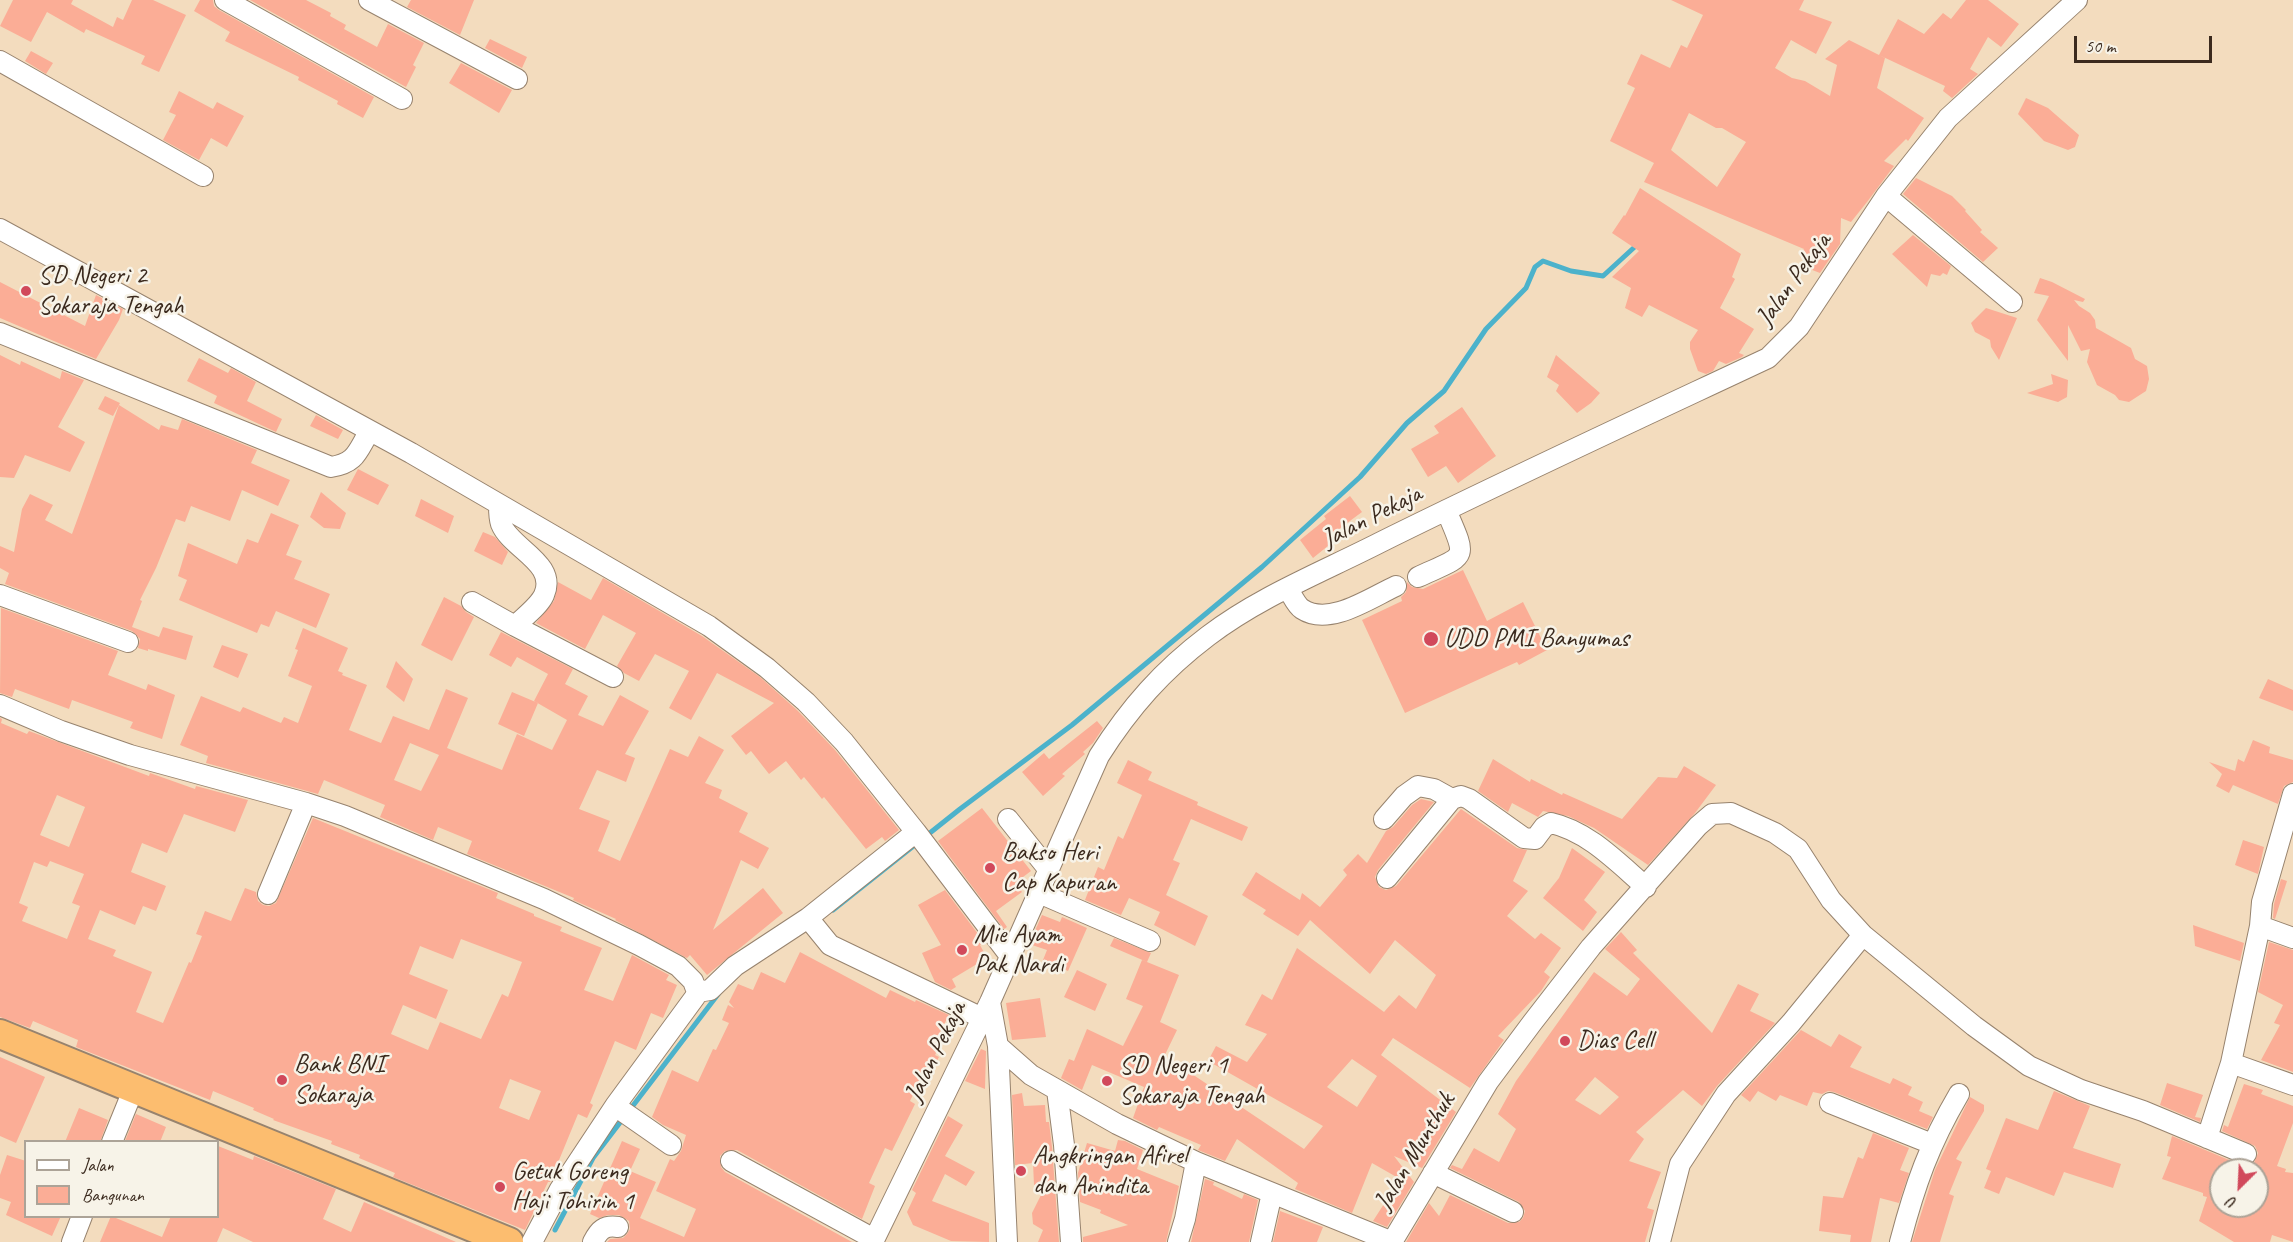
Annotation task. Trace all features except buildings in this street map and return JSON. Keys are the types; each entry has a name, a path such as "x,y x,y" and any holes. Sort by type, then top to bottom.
{"highway":[{"path":"0,1034 492,1239"}],"street":[{"path":"225,0 402,99"},
{"path":"369,0 517,79"},
{"name":"Jalan Pekaja","path":"873,1241 986,1010 1100,756 1121,720 1147,689 1208,636 1243,613 1288,589 1446,510 1768,358 1799,327 1886,196 1947,118 2077,0"},
{"path":"0,61 203,176"},
{"path":"1886,196 2012,302"},
{"path":"0,228 411,453 608,565 709,626 766,668 806,702 844,742 1010,956"},
{"path":"0,333 331,467 345,465 352,459 369,432"},
{"path":"499,505 502,526 543,570 547,581 541,600 515,626"},
{"path":"1418,577 1456,559 1461,552 1461,546 1446,510"},
{"path":"1288,589 1299,607 1311,614 1325,614 1338,613 1396,586"},
{"path":"0,595 128,642"},
{"path":"472,602 613,677"},
{"path":"0,705 130,755 306,803 345,816 576,915 678,966 693,981 697,992"},
{"path":"1384,819 1404,796 1418,786 1434,789 1452,799"},
{"path":"2207,1138 2231,1064 2265,893 2293,794"},
{"path":"1387,879 1452,799 1461,796 1530,840 1535,839 1551,823 1562,825 1603,850 1646,887"},
{"path":"268,894 306,803"},
{"name":"Jalan Munthuk","path":"998,1046 1031,1075 1117,1124 1196,1162 1390,1241 1395,1237 1488,1082 1532,1023 1591,947 1698,826 1712,814 1731,813 1775,833 1798,849 1831,900 1863,935"},
{"path":"1008,819 1048,869"},
{"path":"532,1242 560,1189 624,1112 697,992 710,990 735,966 808,919 921,839"},
{"path":"1039,893 1150,941"},
{"path":"808,919 830,945 986,1010 998,1046 1006,1242"},
{"path":"2260,927 2293,938"},
{"path":"1660,1242 1680,1164 1714,1112 1726,1094 1791,1023 1863,935 1965,1019 2029,1066 2081,1090 2143,1111 2246,1154"},
{"path":"2231,1064 2293,1085"},
{"path":"113,1140 134,1088"},
{"path":"1057,1090 1064,1145 1071,1242"},
{"path":"1900,1242 1911,1198 1932,1144 1959,1094"},
{"path":"1830,1103 1932,1144"},
{"path":"624,1112 670,1145"},
{"path":"731,1161 873,1241"},
{"path":"1178,1242 1196,1162"},
{"path":"1432,1173 1513,1212"},
{"path":"1261,1242 1272,1193"},
{"path":"72,1242 81,1218"},
{"path":"593,1242 602,1228 609,1225 618,1227"}],"waterway":[{"path":"833,910 960,809 1072,725 1262,567 1360,477 1407,423 1444,391 1486,329 1526,288 1535,267 1543,261 1571,271 1603,276 1639,243"},
{"path":"555,1230 593,1158 719,993"}],"place":[{"name":"SD Negeri 2 Sokaraja Tengah","path":"26,291"},
{"name":"UDD PMI Banyumas","path":"1431,639"},
{"name":"Bakso Heri Cap Kapuran","path":"990,868"},
{"name":"Mie Ayam Pak Nardi","path":"962,950"},
{"name":"Dias Cell","path":"1565,1041"},
{"name":"Bank BNI Sokaraja","path":"282,1080"},
{"name":"SD Negeri 1 Sokaraja Tengah","path":"1107,1081"},
{"name":"Angkringan Afirel dan Anindita","path":"1021,1171"},
{"name":"Getuk Goreng Haji Tohirin 1","path":"500,1187"}]}
